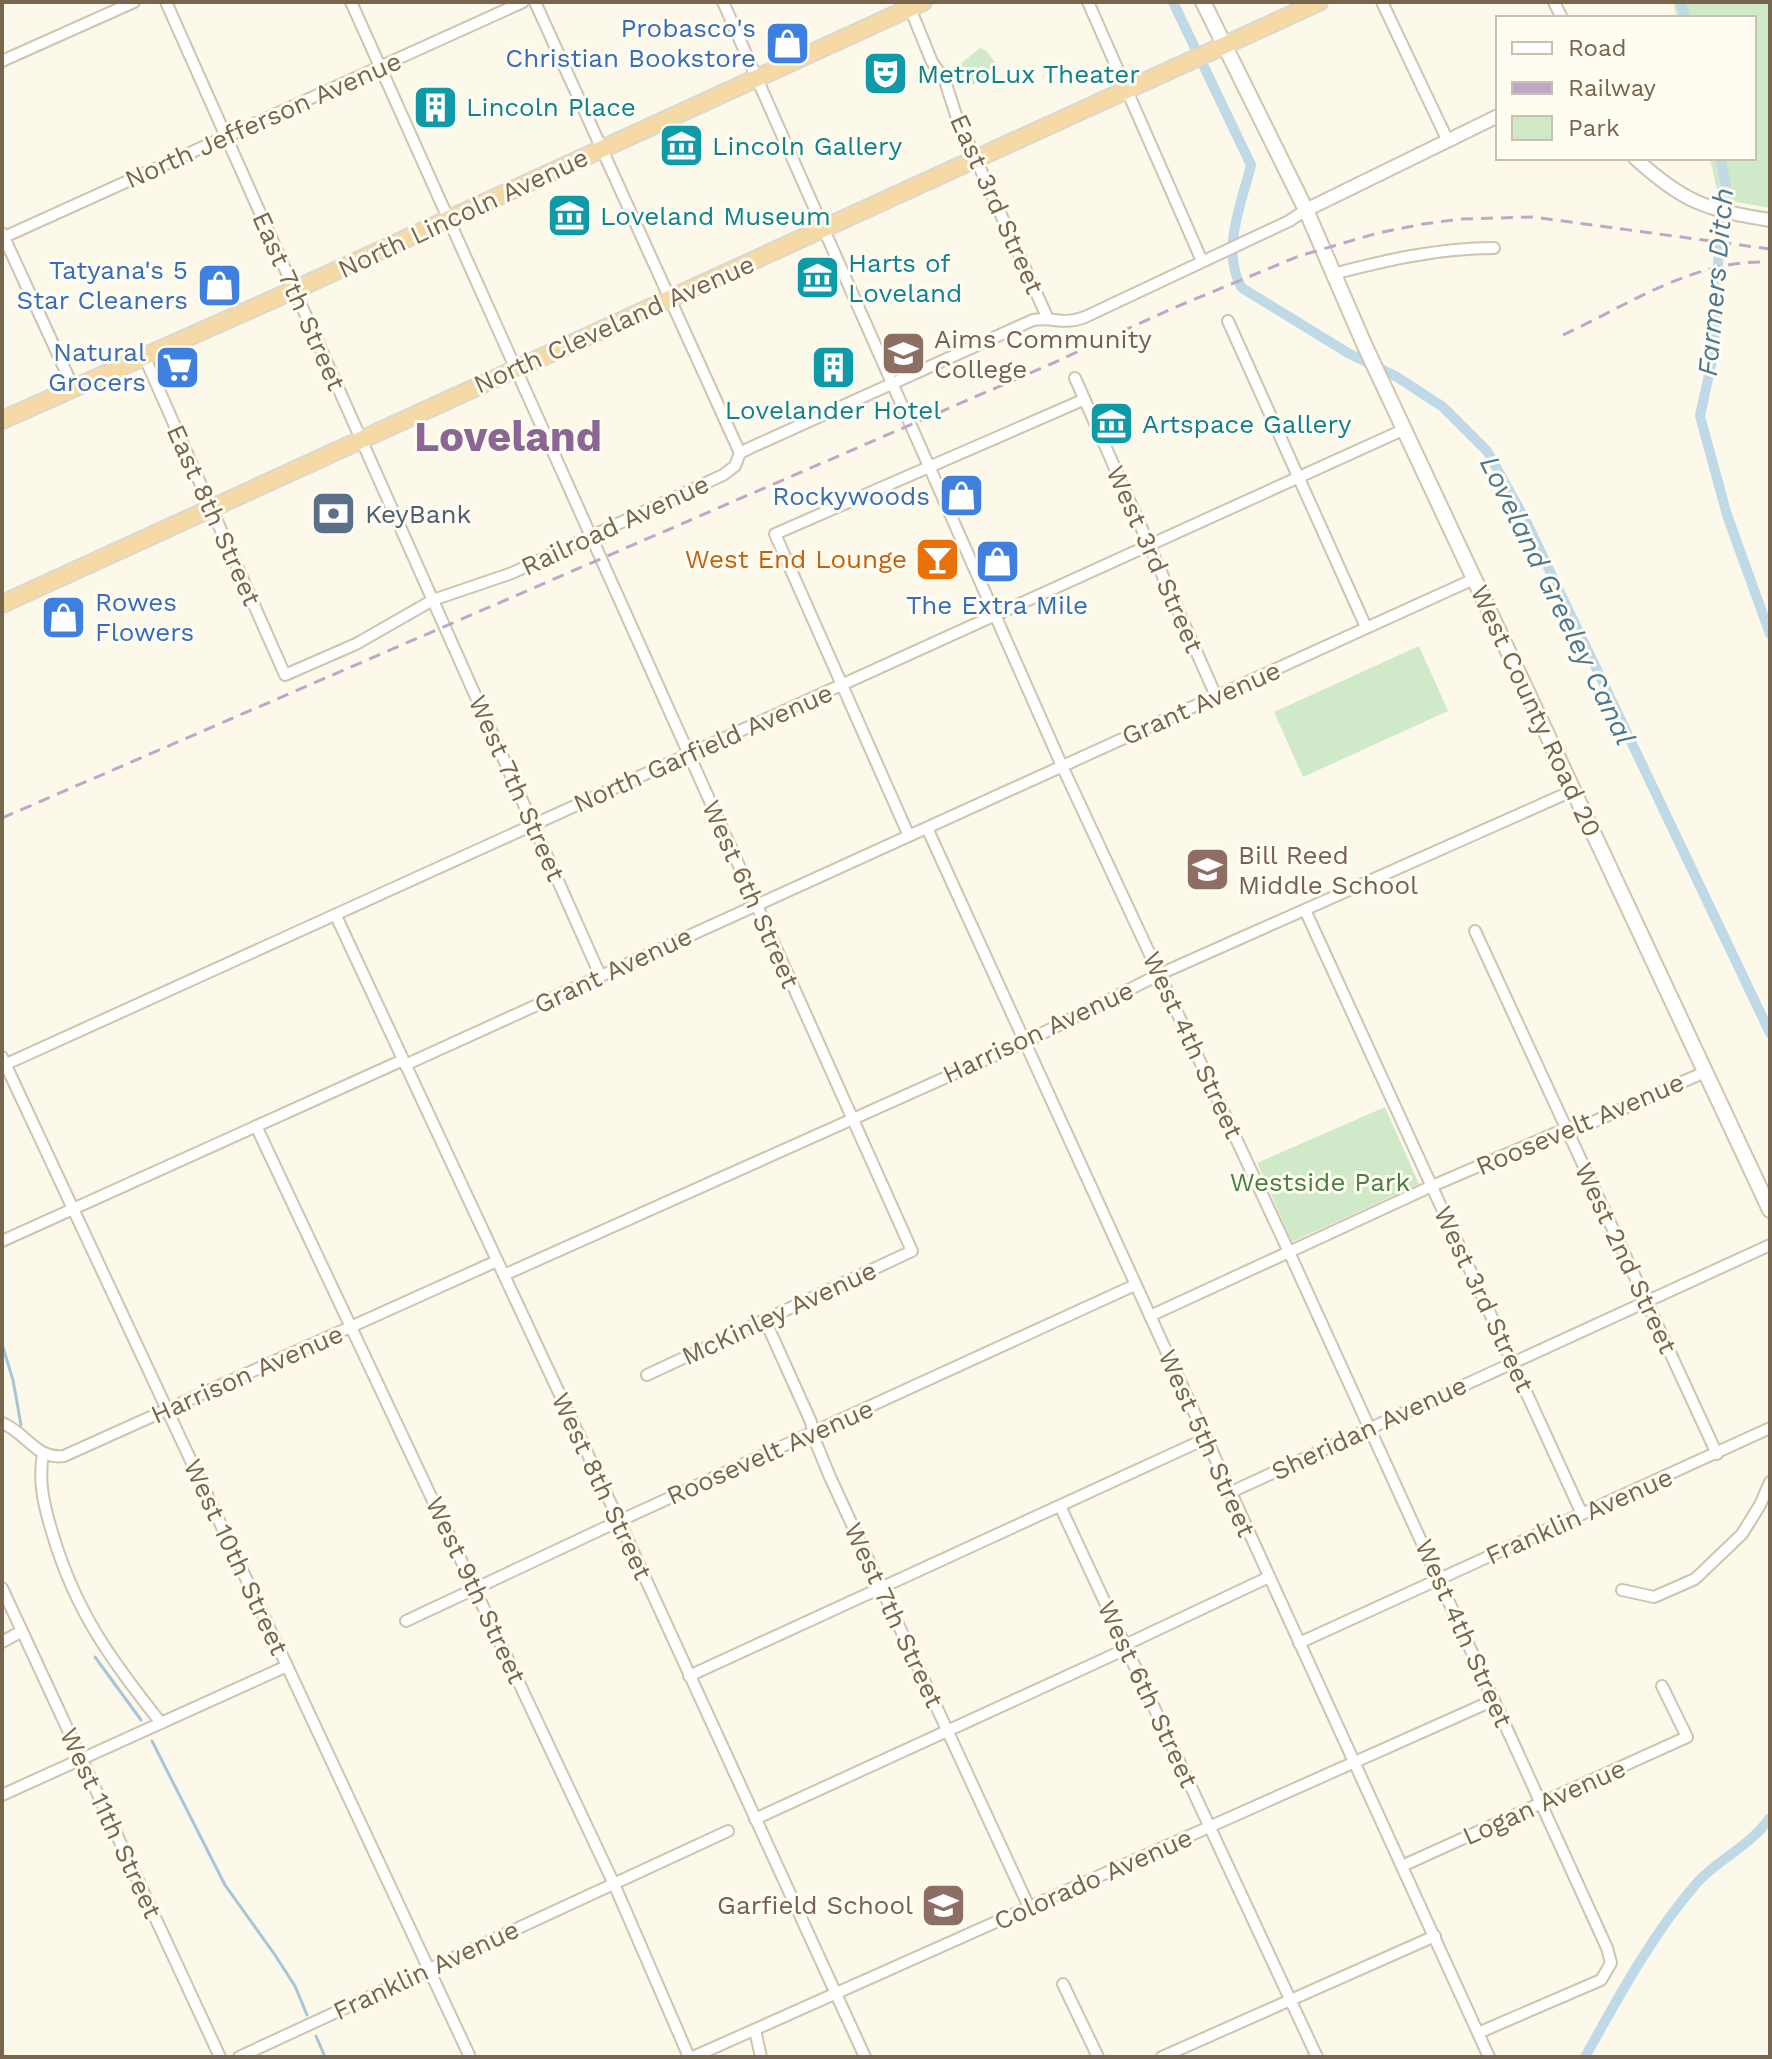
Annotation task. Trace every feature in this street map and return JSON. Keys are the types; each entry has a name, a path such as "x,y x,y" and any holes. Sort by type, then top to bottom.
{"highway":[{"name":"North Cleveland Avenue","path":"2,604 1319,2"},
{"name":"North Lincoln Avenue","path":"2,420 294,290 914,4"}],"main road":[{"name":"West County Road 20","path":"1203,2 1306,210 1364,344 1770,1210"}],"street":[{"path":"2,61 134,2"},
{"name":"East 7th Street","path":"166,2 433,600"},
{"name":"West 6th Street","path":"351,2 912,1251"},
{"name":"North Jefferson Avenue","path":"3,236 523,2"},
{"path":"535,2 740,453"},
{"name":"West 4th Street","path":"723,2 1062,766 1370,1427 1607,1948 1609,1967 1601,1980 1478,2033"},
{"path":"1088,2 1202,261"},
{"path":"1382,2 1447,139"},
{"name":"East 3rd Street","path":"914,4 932,62 945,81 956,115 1048,319"},
{"path":"1306,210 1496,117"},
{"path":"1637,160 1674,191 1697,204 1770,220"},
{"name":"Railroad Avenue","path":"285,675 356,644 433,600 512,573 723,475 735,466 740,453 1033,320 1066,323 1085,317 1289,221 1306,210"},
{"path":"3,236 73,387"},
{"path":"1333,274 1410,256 1455,249 1494,248"},
{"path":"1228,321 1366,627"},
{"name":"East 8th Street","path":"144,356 285,675"},
{"name":"West 3rd Street","path":"1075,378 1216,696"},
{"path":"909,836 775,534 1083,400"},
{"name":"North Garfield Avenue","path":"3,1063 336,916 1405,429"},
{"name":"Grant Avenue","path":"2,1241 927,828 1474,579"},
{"name":"West 7th Street","path":"433,600 600,975"},
{"name":"Harrison Avenue","path":"504,1275 1025,1042 1160,974 1572,791"},
{"name":"West 5th Street","path":"927,828 1489,2057"},
{"name":"West 3rd Street","path":"1305,910 1582,1514"},
{"name":"West 8th Street","path":"336,916 865,2057"},
{"name":"West 2nd Street","path":"1475,931 1717,1454"},
{"name":"West 10th Street","path":"3,1063 470,2057"},
{"name":"Roosevelt Avenue","path":"1150,1316 1432,1186 1705,1072"},
{"name":"West 9th Street","path":"256,1126 614,1884 691,2057"},
{"name":"Sheridan Avenue","path":"1229,1493 1770,1245"},
{"name":"McKinley Avenue","path":"647,1375 912,1251"},
{"name":"Harrison Avenue","path":"43,1454 64,1456 497,1261"},
{"name":"Roosevelt Avenue","path":"406,1621 1135,1285"},
{"name":"West 7th Street","path":"765,1320 816,1443 1029,1907"},
{"path":"2,1423 19,1431 43,1454 43,1498 66,1577 97,1638 161,1723"},
{"name":"Franklin Avenue","path":"1299,1643 1769,1432"},
{"path":"689,1676 1205,1439"},
{"path":"1622,1590 1654,1597 1695,1579 1742,1534 1770,1482"},
{"name":"West 6th Street","path":"1060,1506 1317,2057"},
{"path":"755,1819 948,1731 1269,1577"},
{"name":"West 11th Street","path":"2,1588 220,2057"},
{"path":"2,1642 22,1631"},
{"path":"2,1795 287,1666"},
{"name":"Logan Avenue","path":"1402,1866 1687,1737 1662,1686"},
{"name":"Colorado Avenue","path":"691,2057 1494,1700"},
{"name":"Franklin Avenue","path":"239,2057 728,1831"},
{"path":"1162,2057 1435,1936"},
{"path":"1063,1984 1098,2057"},
{"path":"755,2030 761,2057"}],"green space":[{"path":"1673,2 1770,2 1770,208 1719,199 1710,160 1756,160 1756,16 1676,16"},
{"path":"980,48 986,50 997,66 982,84 964,84 959,65"},
{"path":"1419,646 1448,711 1303,777 1274,712"},
{"name":"Westside Park","path":"1385,1107 1419,1184 1292,1242 1257,1163"}],"waterway":[{"name":"Loveland Greeley Canal","path":"1173,2 1251,165 1233,243 1233,259 1242,288 1443,407 1487,451 1525,519 1770,1033"},
{"name":"Farmers Ditch","path":"1681,2 1684,16"},
{"name":"Farmers Ditch","path":"1720,160 1726,184 1716,284 1714,351 1700,416 1727,515 1770,634"},
{"path":"2,1344 13,1380 21,1425"},
{"path":"95,1657 141,1720"},
{"path":"152,1741 225,1885 295,1986 307,2015"},
{"name":"Loveland Greeley Canal","path":"1585,2057 1636,1968 1680,1904 1705,1875 1752,1837 1770,1818"},
{"path":"316,2036 325,2057"}],"railway":[{"path":"2,818 1299,256 1378,233 1423,224 1461,219 1533,217 1770,249"},
{"path":"1563,335 1638,297 1689,276 1742,263 1770,262"}],"place":[{"name":"Probasco's Christian Bookstore","path":"787,43"},
{"name":"MetroLux Theater","path":"886,74"},
{"name":"Lincoln Place","path":"435,107"},
{"name":"Lincoln Gallery","path":"681,146"},
{"name":"Loveland Museum","path":"569,216"},
{"name":"Harts of Loveland","path":"817,278"},
{"name":"Tatyana's 5 Star Cleaners","path":"219,285"},
{"name":"Aims Community College","path":"903,354"},
{"name":"Natural Grocers","path":"177,367"},
{"name":"Lovelander Hotel","path":"833,367"},
{"name":"Artspace Gallery","path":"1111,424"},
{"name":"Rockywoods","path":"961,496"},
{"name":"KeyBank","path":"334,514"},
{"name":"West End Lounge","path":"938,559"},
{"name":"The Extra Mile","path":"997,562"},
{"name":"Rowes Flowers","path":"64,617"},
{"name":"Bill Reed Middle School","path":"1207,870"},
{"name":"Garfield School","path":"944,1905"}],"district":[{"name":"Loveland","path":"508,436"}]}
